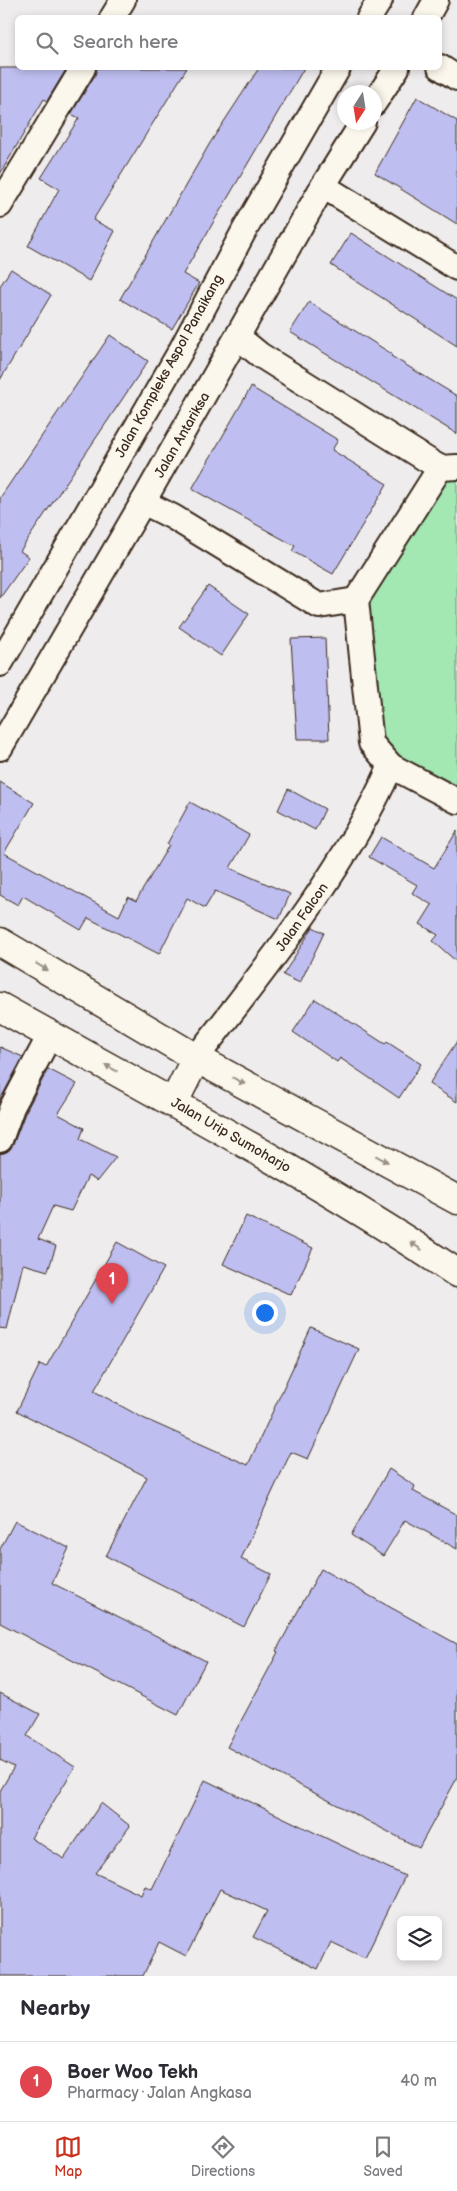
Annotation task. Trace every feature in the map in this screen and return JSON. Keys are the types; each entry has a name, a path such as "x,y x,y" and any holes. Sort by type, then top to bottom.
{"highway":[{"path":"0,942 196,1058 454,1192"},
{"name":"Jalan Urip Sumoharjo","path":"0,1007 174,1102 398,1234 457,1273"},
{"path":"174,1102 196,1058"}],"street":[{"path":"114,15 123,0"},
{"path":"371,15 380,0"},
{"path":"428,15 436,0"},
{"path":"442,68 457,78"},
{"path":"0,204 82,70"},
{"name":"Jalan Kompleks Aspol Panaikang","path":"0,664 180,352 244,231 337,70"},
{"path":"382,91 396,70"},
{"name":"Jalan Antariksa","path":"0,748 144,502 323,186 357,130"},
{"path":"323,186 457,268"},
{"path":"238,337 260,355 448,468 356,600 371,743 391,766 457,801"},
{"path":"144,502 173,517 319,606 356,600"},
{"name":"Jalan Falcon","path":"196,1058 266,969 345,856 391,766"},
{"path":"0,1140 12,1106 50,1035"}],"green space":[{"path":"457,480 457,793 383,754 357,606 439,482"}],"building":[{"path":"0,68 15,68 15,70 66,70 47,101 44,99 0,174"},
{"path":"96,70 186,70 93,220 115,231 89,281 28,246 59,189 41,178 79,118 71,114"},
{"path":"258,70 303,70 183,274 199,283 172,329 120,299 210,143"},
{"path":"417,97 457,121 457,224 375,173"},
{"path":"351,233 457,300 457,346 331,265"},
{"path":"11,269 51,295 0,380 0,286"},
{"path":"309,302 392,354 391,356 457,396 457,434 290,332"},
{"path":"110,335 148,361 20,551 29,557 0,598 0,498"},
{"path":"251,387 338,440 332,450 387,484 333,574 292,551 295,546 192,489"},
{"path":"208,586 249,614 221,656 179,627"},
{"path":"325,638 329,739 297,739 291,639"},
{"path":"0,782 34,803 4,853 119,916 128,897 136,901 169,845 167,844 190,802 249,835 230,868 290,894 279,919 215,891 205,908 187,898 159,954 88,918 81,930 23,896 18,905 0,895"},
{"path":"288,789 325,809 315,830 278,810"},
{"path":"457,831 457,962 433,941 438,935 420,924 432,905 412,893 417,885 369,857 381,837 434,868"},
{"path":"313,927 324,933 300,983 283,975"},
{"path":"315,999 385,1044 387,1042 421,1064 399,1098 340,1058 337,1062 293,1032"},
{"path":"457,1041 457,1102 429,1084"},
{"path":"0,1047 23,1057 0,1100"},
{"path":"48,1069 77,1084 58,1114 84,1128 80,1139 116,1157 97,1181 88,1176 71,1211 53,1206 38,1239 56,1246 48,1271 23,1264 7,1329 0,1328 0,1153 8,1151 13,1145 25,1113"},
{"path":"246,1216 313,1248 291,1295 223,1264"},
{"path":"117,1242 164,1268 94,1391 143,1418 248,1465 311,1328 359,1349 308,1459 291,1452 241,1559 271,1574 244,1627 106,1556 147,1477 17,1411 40,1364 46,1367"},
{"path":"389,1469 415,1486 413,1491 457,1515 457,1549 405,1520 383,1556 351,1535"},
{"path":"15,1521 69,1548 52,1583 206,1661 178,1715 0,1623 0,1549"},
{"path":"321,1569 457,1644 457,1778 419,1848 227,1747 278,1652 276,1651"},
{"path":"0,1693 40,1714 27,1736 75,1767 31,1838 64,1859 101,1803 130,1826 95,1873 141,1895 145,1886 152,1889 205,1780 405,1876 365,1958 331,1942 318,1969 253,1937 267,1911 220,1889 186,1956 159,1942 143,1976 0,1976 0,1791 14,1767 0,1760"}],"place":[{"name":"Boer Woo Tekh","path":"112,1304"}]}
